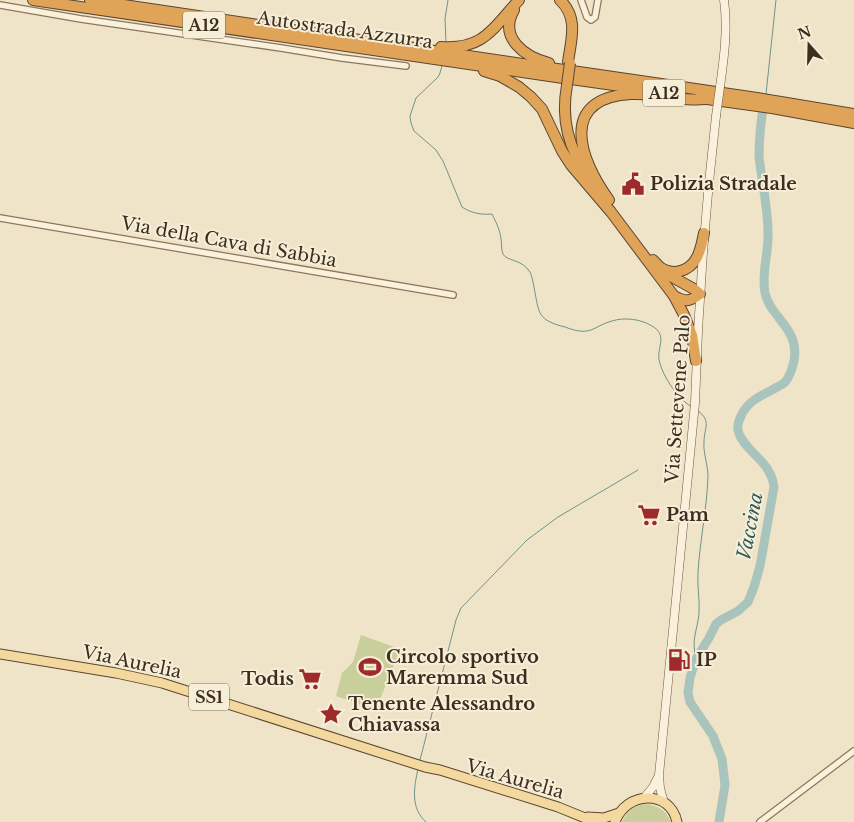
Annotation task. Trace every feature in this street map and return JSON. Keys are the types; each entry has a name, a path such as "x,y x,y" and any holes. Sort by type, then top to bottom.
{"highway":[{"name":"Autostrada Azzurra","path":"33,0 376,47"},
{"name":"Autostrada Azzurra","path":"90,0 376,47"},
{"path":"376,47 390,55 444,56 482,39 497,26 519,0"},
{"path":"523,0 515,9 510,19 510,31 515,43 523,52 531,57 568,72"},
{"path":"560,0 572,18 565,98 565,115 569,139 579,161 659,267 700,294 692,300 686,301 674,296"},
{"path":"564,0 571,9 574,22 574,36 562,111 565,132 571,150 591,188"},
{"path":"376,47 395,42 444,56 493,73 514,84 529,95 544,114 569,161 674,296 692,335 696,362"},
{"name":"Autostrada Azzurra","path":"444,56 568,72 652,80 757,102 854,114"},
{"name":"Autostrada Azzurra","path":"568,72 707,99 757,102"},
{"path":"603,192 586,158 581,141 582,123 586,113 592,107 601,101 630,94 707,99"},
{"name":"Autostrada Azzurra","path":"772,104 854,123"},
{"path":"659,267 666,271 674,272 689,267 697,256 704,233"}],"main road":[{"name":"Via Settevene Palo","path":"664,803 659,775 695,403 704,233 726,38 724,0"},
{"name":"Via Aurelia","path":"0,654 116,672 162,683 554,806 595,822"},
{"name":"Via Settevene Palo","path":"644,798 653,787 659,775"},
{"path":"644,798 664,803 671,810 677,822"},
{"name":"SS1","path":"617,818 625,806 634,800 644,798"},
{"name":"Via Aurelia","path":"581,816 617,818"}],"street":[{"path":"581,0 586,16 591,20 595,17 598,0"},
{"path":"0,5 81,19 406,66"},
{"name":"Via della Cava di Sabbia","path":"0,218 453,295"},
{"path":"760,822 854,751"}],"green space":[{"name":"Circolo sportivo Maremma Sud","path":"361,635 400,649 376,710 336,696 342,673 353,662"},
{"path":"648,804 662,810 671,822 622,822 626,814 632,809"}],"waterway":[{"path":"446,42 445,19 448,0"},
{"path":"766,94 776,0"},
{"path":"442,66 438,77 416,98 410,116 414,131 436,150 443,161 462,207 476,213 492,214 500,232 503,254 507,258 519,262 530,272 539,309 544,318 574,330 591,330 606,323 622,319 643,322 657,330 661,337 659,360 664,373 675,392 690,406"},
{"name":"Vaccina","path":"719,822 725,785 722,759 713,736 690,702 688,693 690,678 696,659 716,624 738,611 748,602 754,587 760,566 774,487 772,477 767,468 748,448 739,434 738,424 750,403 787,380 794,361 795,350 789,332 768,302 764,286 768,224 759,157 764,101"},
{"path":"696,659 694,646 699,614 698,572 708,476 704,446 706,422 705,418 698,411"},
{"path":"420,760 456,620 461,608 527,540 558,517 638,470"},
{"path":"418,769 415,783 415,804 426,822"}],"place":[{"name":"Polizia Stradale","path":"633,184"},
{"name":"Pam","path":"649,515"},
{"name":"IP","path":"679,660"},
{"name":"Circolo sportivo Maremma Sud","path":"370,667"},
{"name":"Todis","path":"310,679"},
{"name":"Tenente Alessandro Chiavassa","path":"331,714"}]}
